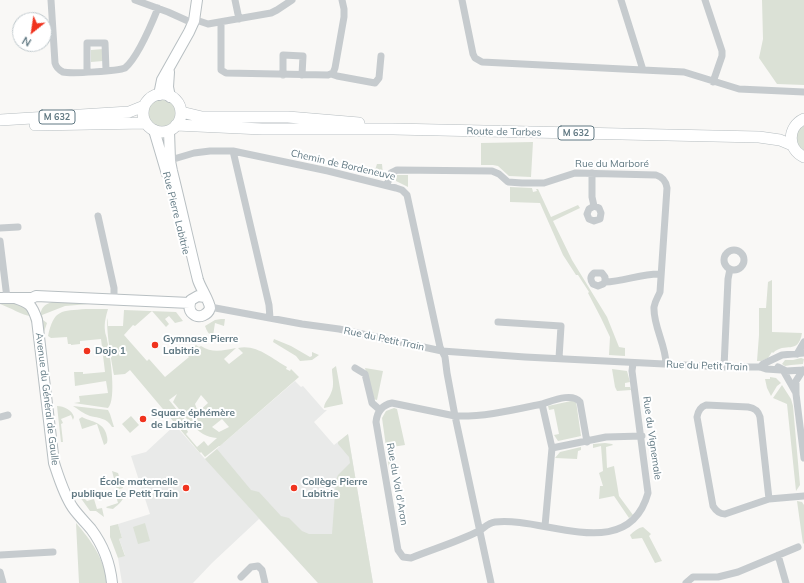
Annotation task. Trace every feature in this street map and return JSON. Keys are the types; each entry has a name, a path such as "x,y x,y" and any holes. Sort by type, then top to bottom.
{"main road":[{"name":"Route de Tarbes","path":"0,121 129,112 144,106 153,96 165,96"},
{"path":"165,96 176,100 181,112 180,119 172,128"},
{"path":"144,106 143,112 150,127"},
{"name":"Route de Tarbes","path":"181,112 202,117 288,117 367,124 393,130"},
{"path":"804,119 793,128 791,137 792,145 796,152 804,158"},
{"name":"Route de Tarbes","path":"0,121 33,125 150,127 161,132 172,128 759,136 781,133 793,128"},
{"name":"Route de Tarbes","path":"759,136 780,140 792,145"}],"street":[{"path":"51,0 54,60 56,66 65,72 123,69 128,66 152,23 154,4"},
{"path":"135,0 154,4 188,21 199,21 208,24 271,13 292,0"},
{"path":"165,96 168,87 170,68 194,21 197,0"},
{"path":"235,0 239,19"},
{"path":"331,74 335,68 344,17 342,0"},
{"path":"462,0 473,54 475,58 482,62 684,72 739,89 803,93"},
{"path":"622,0 643,70"},
{"path":"705,0 722,51 713,82"},
{"path":"221,22 221,66 223,72 229,74 331,74 375,82 379,78 381,56"},
{"path":"88,71 86,43 105,43 106,70"},
{"path":"283,75 283,55 303,56 302,75"},
{"name":"Rue Pierre Labitrie","path":"150,127 166,161 199,285 205,297"},
{"name":"Rue Pierre Labitrie","path":"172,128 166,161 170,185 194,286 192,300"},
{"path":"233,151 270,305 270,318"},
{"name":"Chemin de Bordeneuve","path":"166,161 194,153 233,151 387,185 404,192 409,201 440,347 445,357 455,416 484,544 491,583"},
{"name":"Rue du Marboré","path":"387,185 391,173 397,170 492,171 499,174 508,182 522,183 544,183 575,173 656,175 664,180 666,188 660,292 655,302 654,309 666,364"},
{"path":"592,174 592,197 594,206"},
{"path":"98,216 114,288 114,300"},
{"path":"0,228 18,227"},
{"path":"0,241 7,298 36,303 59,298 192,300 202,296 205,297 210,303 207,313 199,316 195,315 190,310 192,300"},
{"path":"724,367 730,269"},
{"path":"605,282 615,282 646,274 661,274"},
{"name":"Avenue du Général de Gaulle","path":"36,303 54,463 62,487 72,507 100,542 108,560 112,583"},
{"name":"Rue du Petit Train","path":"210,307 339,329 442,351 633,363 804,370"},
{"path":"498,322 561,326 559,358"},
{"path":"801,354 804,342"},
{"name":"Rue du Petit Train","path":"760,367 782,355 801,354"},
{"path":"778,358 776,364 782,370 796,394"},
{"name":"Rue du Vignemale","path":"480,531 491,523 495,522 545,526 572,532 601,532 625,526 636,518 642,509 648,493 642,436 632,371 633,363"},
{"path":"355,368 365,374 372,403 374,407 380,410 387,404 394,403 455,416 491,414 571,397 580,402 587,442"},
{"path":"804,370 796,381 796,394 804,458"},
{"path":"542,404 552,448 545,526"},
{"path":"768,499 760,417 758,412 748,407 706,405 701,408 698,411 697,417 714,508 719,513 725,514 768,499 804,496"},
{"name":"Rue du Val d'Aran","path":"380,410 376,422 400,555 406,558 411,558 480,531"},
{"path":"552,448 606,437 642,436"},
{"path":"686,583 693,577 718,580 798,547"},
{"path":"0,555 53,552"},
{"path":"778,555 786,583"},
{"path":"240,577 251,567 258,566 262,570 265,583"},
{"path":"0,572 3,583"}],"shaded area":[{"path":"762,0 804,0 804,85 777,84 759,58 763,39"},
{"path":"103,49 103,61 91,62 91,50"},
{"path":"162,98 173,102 177,113 173,124 162,128 151,124 147,113 151,102"},
{"path":"804,124 804,151 798,145 796,138 798,130"},
{"path":"533,142 531,177 509,176 498,166 481,165 481,143"},
{"path":"377,164 382,164 383,175 379,177 372,175 372,171 375,170"},
{"path":"397,175 408,175 408,187 396,181 395,179"},
{"path":"510,187 532,188 533,192 537,191 536,189 538,189 551,217 578,205 580,208 553,221 572,260 607,317 619,347 625,348 625,356 609,355 610,337 588,293 589,292 563,255 540,203 510,202"},
{"path":"772,280 772,332 802,333 800,340 794,346 782,348 773,353 772,352 768,358 757,361 759,308 766,308 768,282"},
{"path":"0,301 13,301 23,304 30,311 34,324 31,322 30,316 24,315 0,304"},
{"path":"57,301 89,302 89,304 65,306 42,315 43,320 47,323 43,335 40,318 42,309 45,305"},
{"path":"108,309 105,320 105,332 110,355 112,396 111,403 108,408 74,403 80,402 79,396 108,393 106,381 75,386 74,372 83,372 83,374 105,372 101,339 80,341 80,344 71,345 68,344 67,337 51,338 48,336 53,321 60,313 70,310"},
{"path":"124,310 152,311 135,326 133,325 124,335 147,361 149,359 165,377 189,357 186,354 196,345 214,351 236,348 224,359 229,364 243,353 238,348 252,348 270,356 287,367 286,369 290,371 291,369 299,377 220,446 205,457 130,370 125,374 114,375 108,337 107,322 108,318 108,326 123,326","holes":["177,394 173,402 192,425 203,434 217,438 208,446 204,441 197,447 186,434 188,432 187,430 191,427 169,400","201,395 208,403 198,412 195,404","222,419 229,427 219,432 212,427"]},
{"path":"152,311 176,312 183,321 175,323 169,316 165,319 169,324 166,327"},
{"path":"225,319 224,326 215,323 213,336 207,331 205,326 215,320"},
{"path":"274,339 291,346 310,357 312,356 312,352 319,355 312,360 300,361 296,356 273,342"},
{"path":"804,359 803,364 785,366 782,364 785,360"},
{"path":"336,366 343,404 324,408 333,387 332,369"},
{"path":"365,368 383,371 377,400 373,399"},
{"path":"612,369 627,371 630,382 625,383 625,387 630,387 631,390 617,391"},
{"path":"770,377 776,378 781,383 777,386 771,396 765,379 770,379"},
{"path":"295,381 301,387 303,386 324,410 327,410 314,422 334,445 348,434 373,583 318,583 259,519 193,583 122,583 118,558 125,555 119,539 122,538 118,524 150,514 131,456 146,452 175,425 205,459"},
{"path":"782,385 791,399 793,406 800,485 796,491 787,404 773,398"},
{"path":"576,401 581,436 558,441 554,435 559,434 554,409 549,410 548,406"},
{"path":"57,406 67,409 74,417 73,420 71,415 61,419 63,423 61,424 63,442 61,442"},
{"path":"73,406 108,410 114,427 112,427 105,420 83,413"},
{"path":"394,408 397,409 405,445 392,447 396,466 389,468 382,418 386,411"},
{"path":"131,416 139,425 130,433 122,424"},
{"path":"82,417 96,423 104,429 107,443 104,445 97,424 82,429 79,419"},
{"path":"348,434 373,583 318,583 205,459 217,449 251,490 259,492 281,516 289,518 302,531 309,534 332,534 336,480 338,475 350,463 349,457 338,442"},
{"path":"605,443 613,445 606,447 607,468 614,466 619,496 633,515 629,518 614,496 599,499 600,486 603,486 599,473 603,471 601,446 593,448 593,444"},
{"path":"581,447 581,450 578,451 577,459 555,458 560,452"},
{"path":"112,471 118,473 123,488 117,490"},
{"path":"124,490 123,499 118,505 113,509 106,507 118,503 115,492"},
{"path":"400,491 405,519 399,520 397,509 401,508 398,492"},
{"path":"82,496 87,501 94,499 97,509 102,508 104,517 96,511 90,511 80,497"},
{"path":"797,501 802,502 804,505 803,544"},
{"path":"76,523 87,536 100,558 107,583 79,583"},
{"path":"145,523 150,541 138,544 133,527"},
{"path":"118,524 122,538 119,539 125,556 118,558 110,537 110,526"},
{"path":"643,527 651,534 649,536 662,561 655,563 642,538 632,539 630,535 639,528"}],"place":[{"name":"Gymnase Pierre Labitrie","path":"155,345"},
{"name":"Dojo 1","path":"87,351"},
{"name":"Square éphémère de Labitrie","path":"143,419"},
{"name":"École maternelle publique Le Petit Train","path":"186,488"},
{"name":"Collège Pierre Labitrie","path":"294,488"}]}
